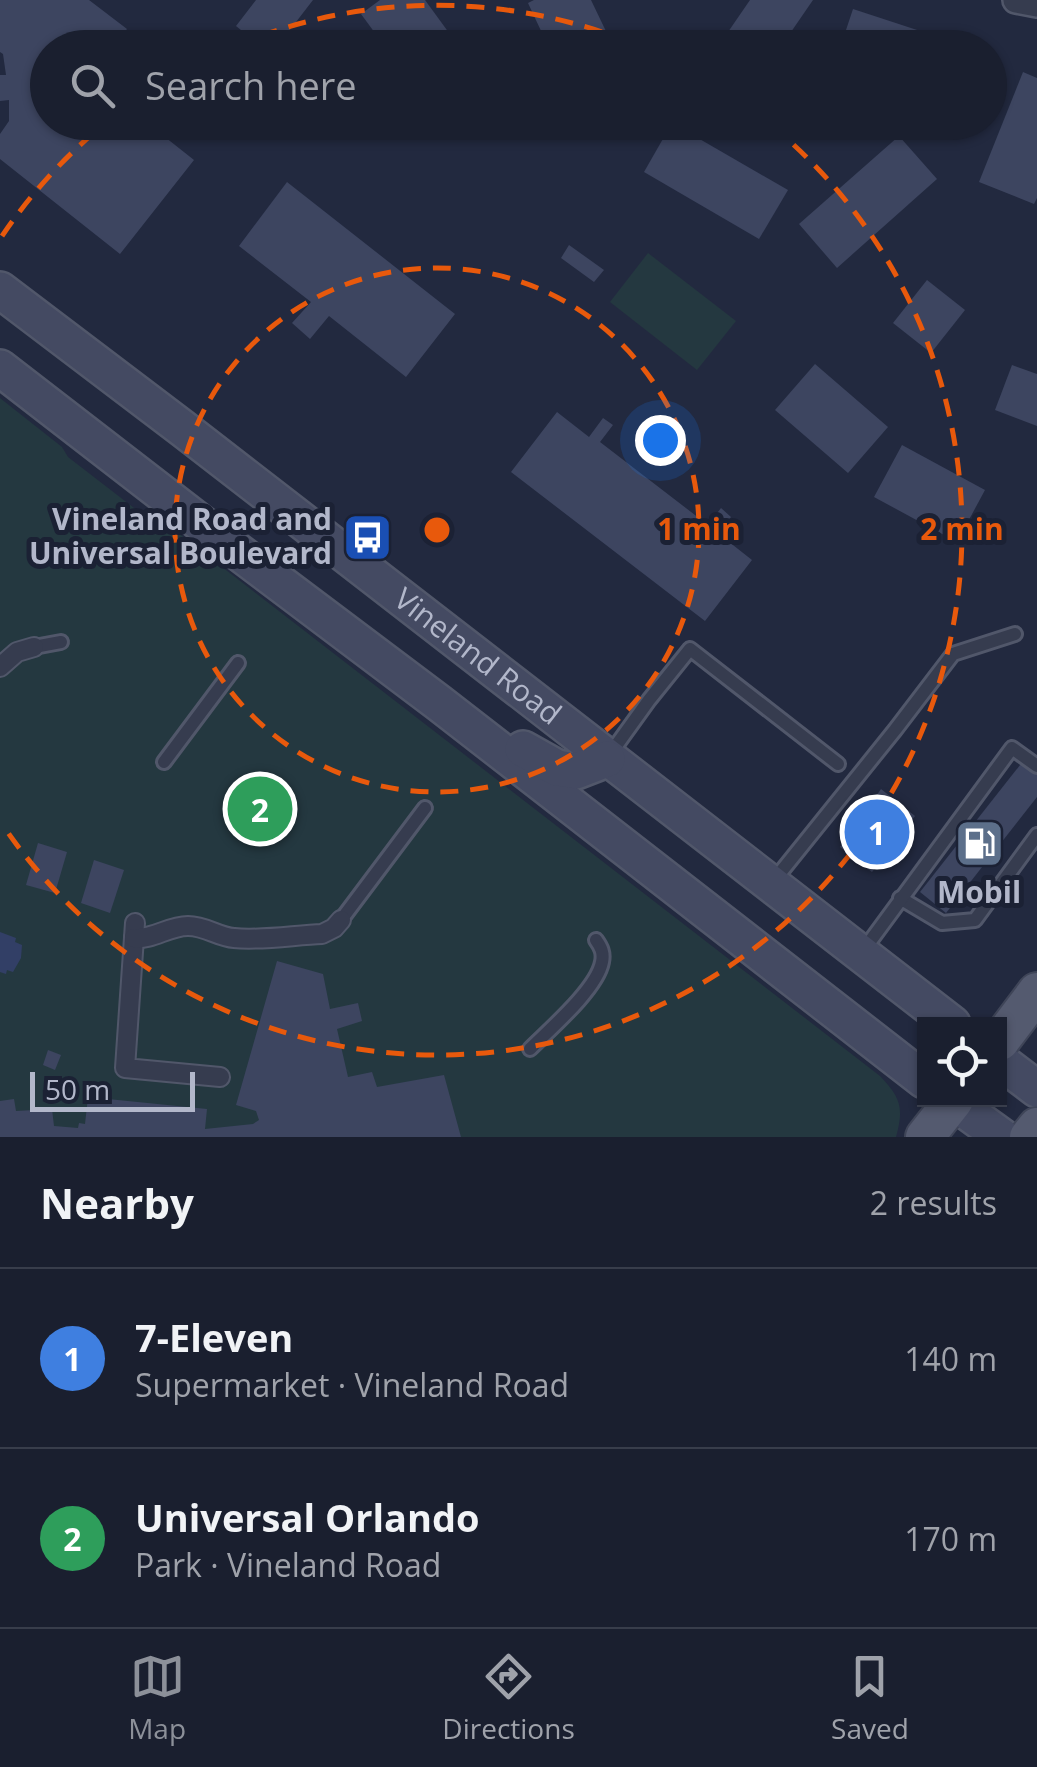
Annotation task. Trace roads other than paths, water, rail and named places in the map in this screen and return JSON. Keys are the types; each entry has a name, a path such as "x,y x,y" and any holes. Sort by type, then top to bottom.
{"main road":[{"name":"Vineland Road","path":"0,290 943,1017"},
{"name":"Vineland Road","path":"0,368 917,1073"},
{"path":"439,703 557,768 576,771 607,759"},
{"path":"1007,1032 1037,992"},
{"path":"1007,1065 1037,1089"},
{"path":"926,1137 940,1107"},
{"name":"Vineland Road","path":"962,1107 1002,1137"},
{"path":"1029,1137 1037,1127"}],"street":[{"path":"1016,0 1037,4"},
{"path":"0,667 17,652 34,647"},
{"path":"220,1077 125,1068 135,930 146,939 161,931 193,926 230,938 322,934 341,920"}],"lane":[{"path":"770,885 953,654 1015,634"},
{"path":"34,647 62,642"},
{"path":"607,759 690,649 838,764"},
{"path":"164,762 238,663"},
{"path":"861,954 1012,748 1037,766"},
{"path":"341,920 425,808"},
{"path":"900,898 942,923 975,920 1036,837"},
{"path":"530,1049 575,1004 596,976 602,963 602,949 596,940"}],"water":[{"path":"0,932 22,945 21,958 13,972 7,970 6,974 0,972"}],"place":[{"name":"Vineland Road and Universal Boulevard","path":"367,537"},
{"name":"Universal Orlando","path":"260,809"},
{"name":"7-Eleven","path":"877,832"},
{"name":"Mobil","path":"979,844"}]}
